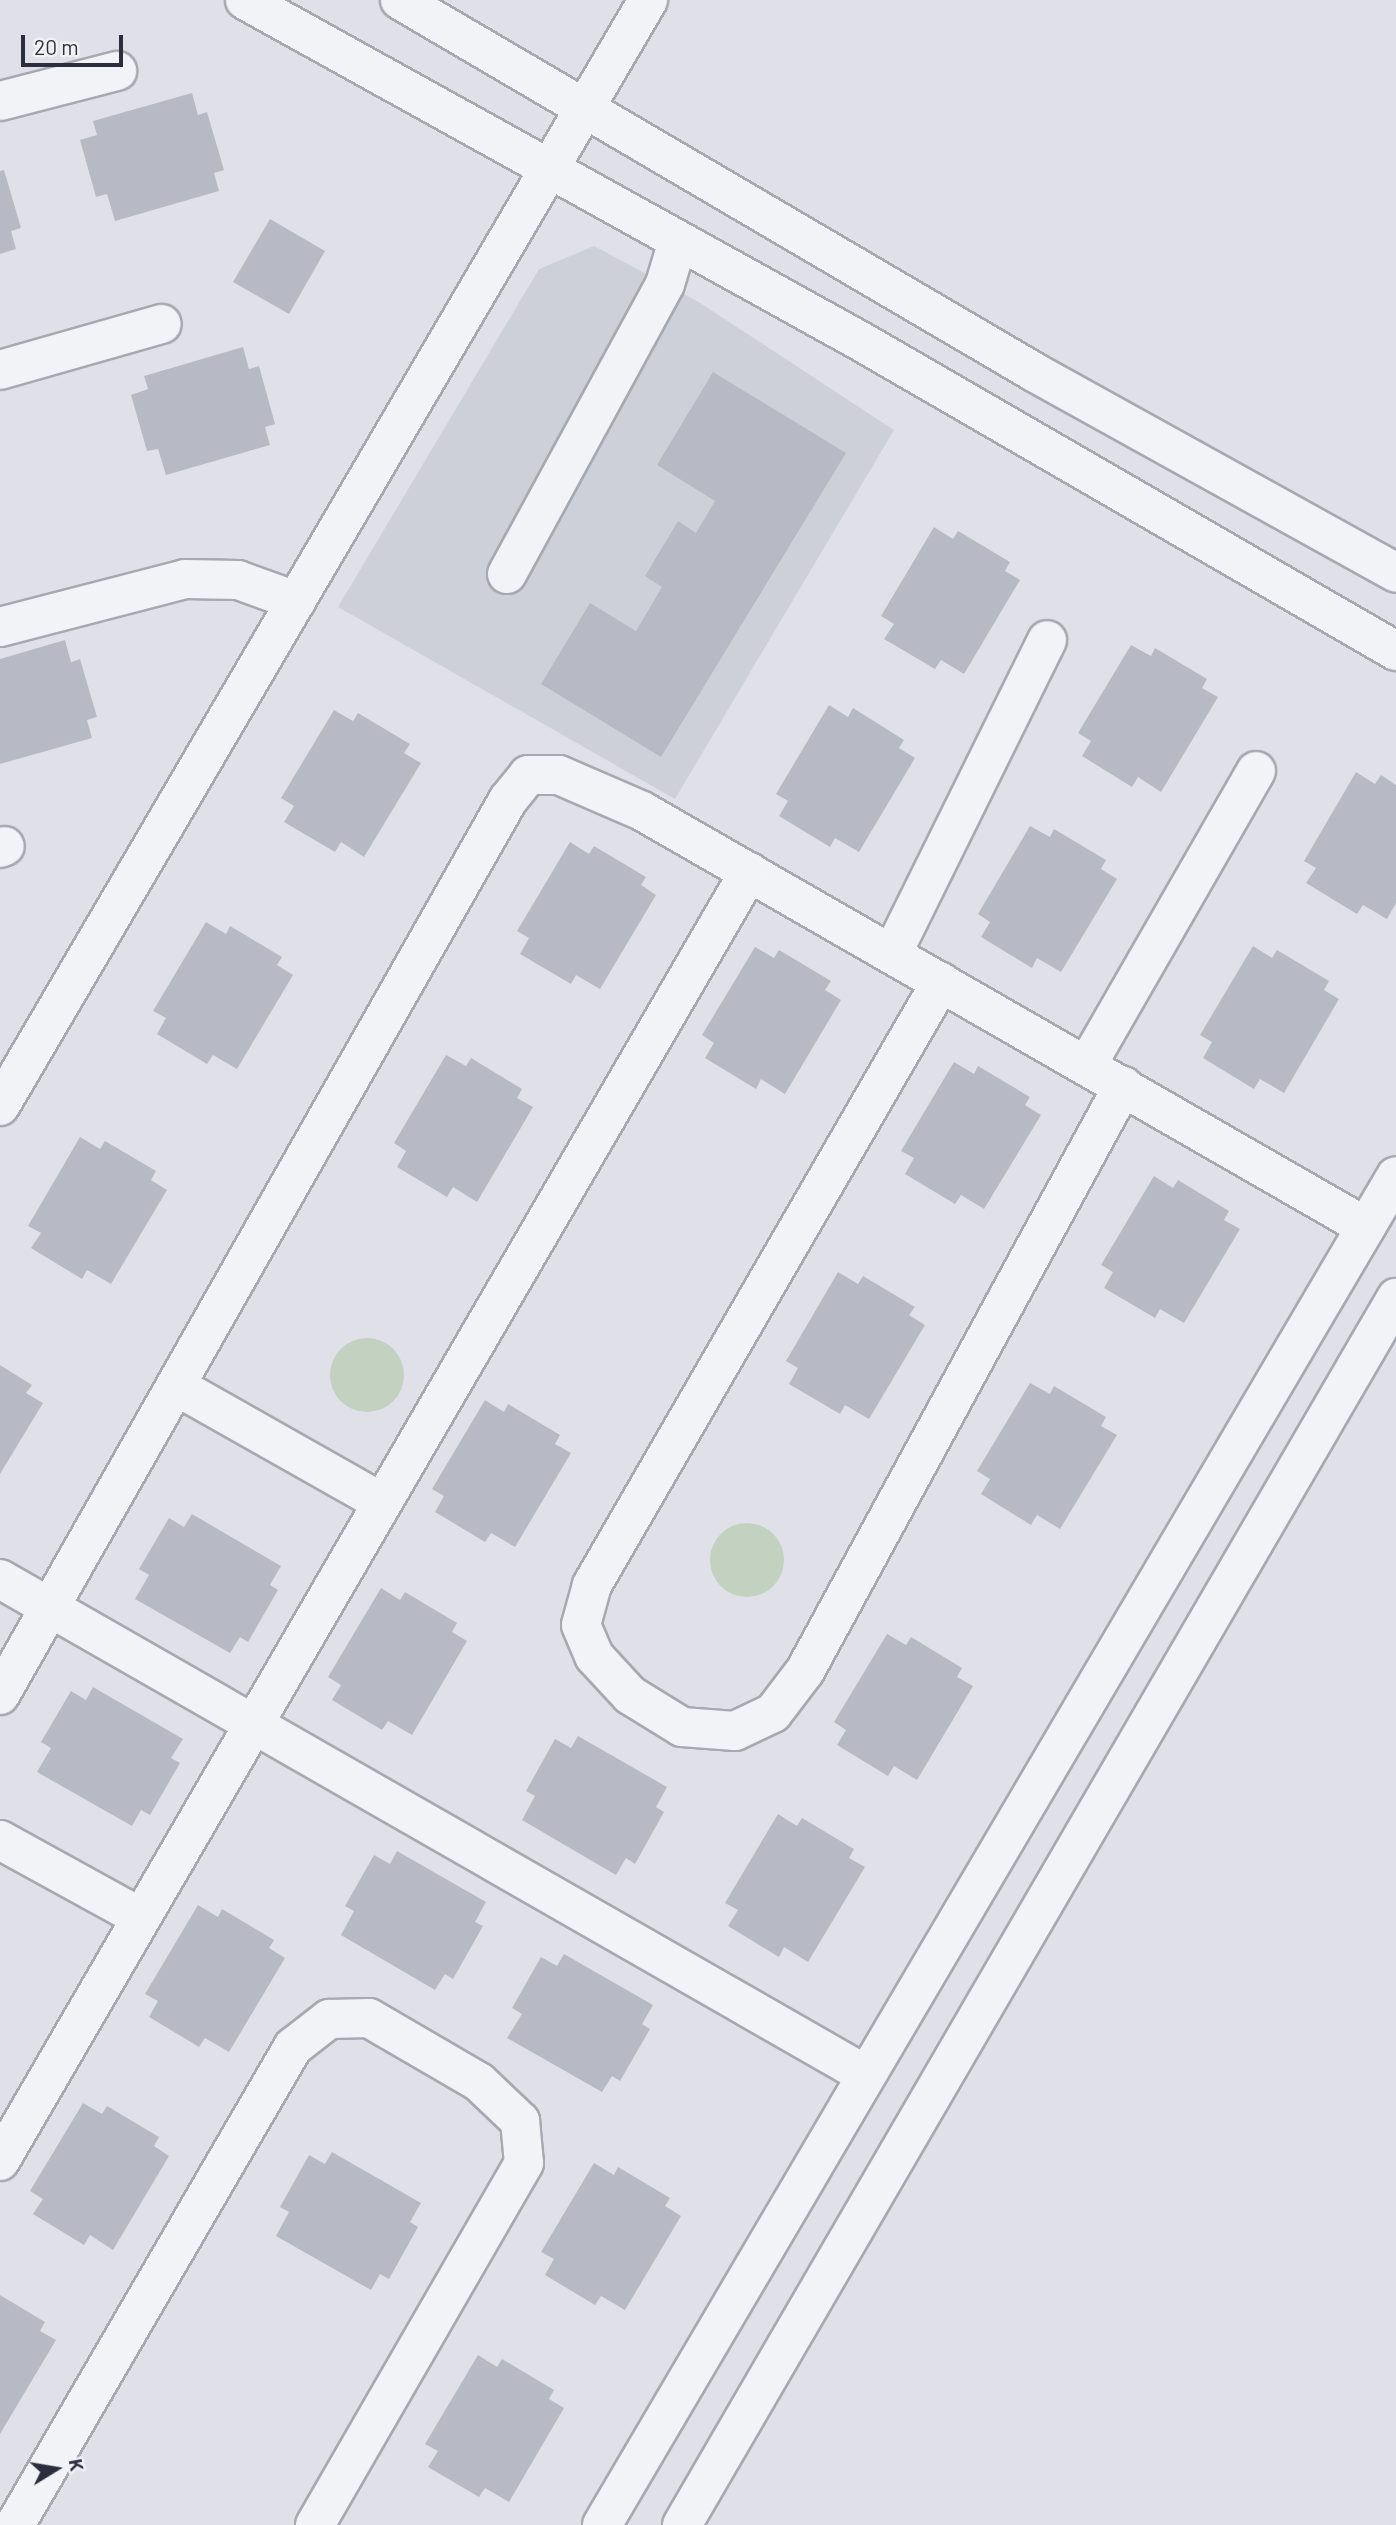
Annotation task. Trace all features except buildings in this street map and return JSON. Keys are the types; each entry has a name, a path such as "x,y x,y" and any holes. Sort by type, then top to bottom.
{"street":[{"path":"245,0 549,171 862,342 1396,651"},
{"path":"400,0 1034,372 1396,573"},
{"path":"0,1106 648,0"},
{"path":"0,101 117,71"},
{"path":"507,574 665,284 678,242"},
{"path":"0,370 162,324"},
{"path":"0,627 185,579 238,580 296,601"},
{"path":"892,954 1047,640"},
{"path":"1087,1065 1256,771"},
{"path":"0,1695 508,800 528,775 559,775 606,796 749,872 1366,1227"},
{"path":"0,2161 252,1723 749,872"},
{"path":"941,982 593,1585 581,1625 594,1656 630,1695 682,1727 735,1731 773,1713 805,1671 1123,1086"},
{"path":"602,2525 1396,1176"},
{"path":"682,2525 1396,1298"},
{"path":"176,1386 381,1502"},
{"path":"0,1579 866,2075"},
{"path":"0,1840 140,1917"},
{"path":"15,2525 293,2047 329,2019 369,2018 478,2082 520,2122 524,2163 315,2525"}],"shaded area":[{"path":"594,246 697,301 894,430 675,799 338,607 539,269"}],"green space":[{"path":"367,1338 381,1341 393,1349 401,1361 404,1375 401,1389 393,1401 381,1409 367,1412 353,1409 341,1401 333,1389 330,1375 333,1361 341,1349 353,1341"},
{"path":"747,1523 761,1526 773,1534 781,1546 784,1560 781,1574 773,1586 761,1594 747,1597 733,1594 721,1586 713,1574 710,1560 713,1546 721,1534 733,1526"}]}
